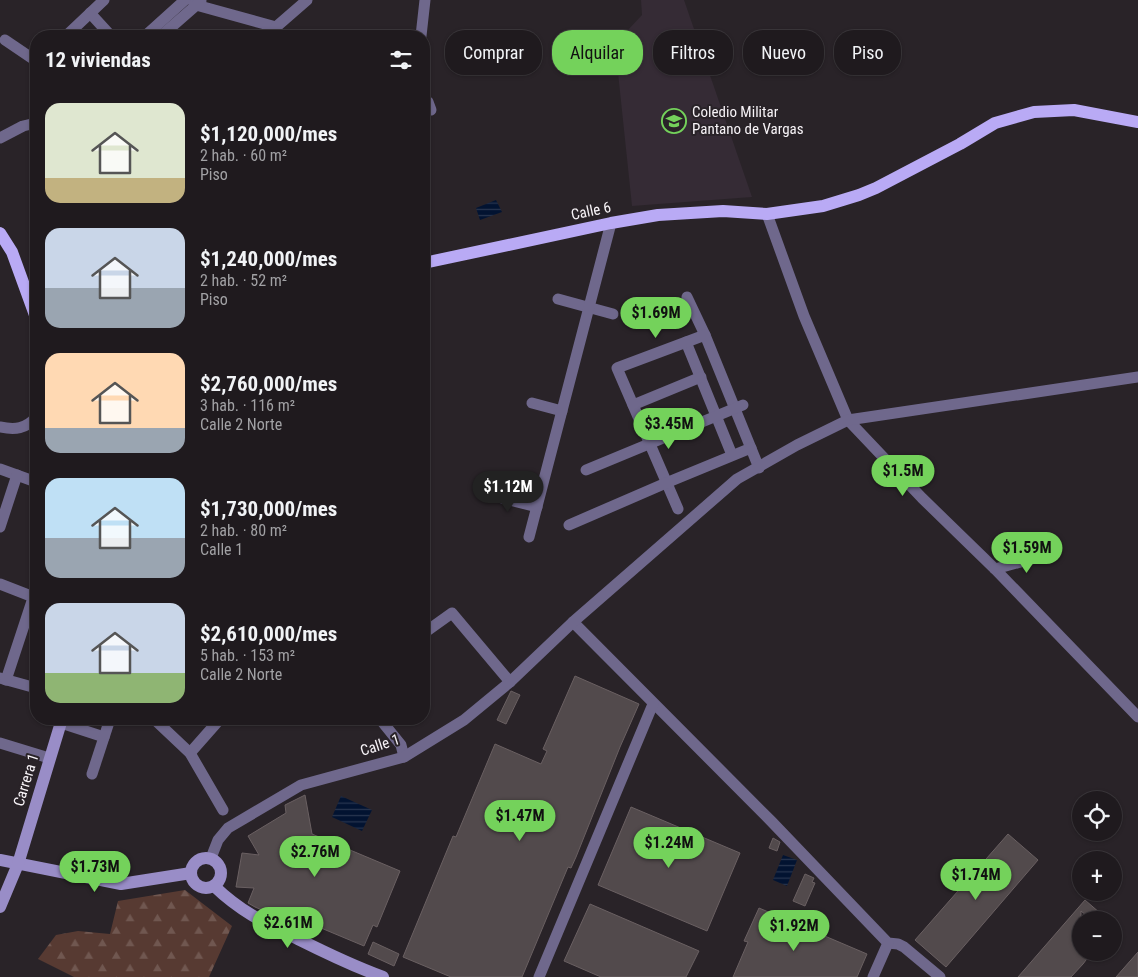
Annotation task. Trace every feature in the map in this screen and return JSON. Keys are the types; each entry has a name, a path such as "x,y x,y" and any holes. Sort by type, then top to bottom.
{"main road":[{"name":"Calle 6","path":"430,262 611,223 687,212 723,211 767,214 823,206 859,196 960,144 983,129 1021,115 1047,110 1074,110 1138,122"},
{"path":"0,233 12,252 30,302"}],"street":[{"path":"72,30 104,0"},
{"path":"152,30 185,0"},
{"path":"276,30 307,0"},
{"path":"421,30 425,0"},
{"path":"167,30 197,2 269,30"},
{"path":"90,13 106,30"},
{"path":"5,40 30,58"},
{"path":"0,138 30,124"},
{"path":"767,214 804,316 848,420 1138,718"},
{"path":"529,537 611,223"},
{"path":"687,297 705,334 720,373 739,407 750,448 759,468"},
{"path":"558,299 613,314"},
{"path":"678,509 617,368 705,334"},
{"path":"686,342 732,455"},
{"path":"633,405 702,378 720,373"},
{"name":"Calle 1","path":"211,858 218,840 228,828 301,785 404,757 464,720 510,682 573,622 737,479 759,468 797,444 848,420 1138,377"},
{"path":"532,403 562,411"},
{"path":"586,470 739,407"},
{"path":"0,427 22,428 30,424"},
{"path":"569,525 750,448"},
{"path":"0,469 30,480"},
{"path":"0,528 17,475"},
{"path":"487,494 537,507"},
{"path":"995,569 1053,553"},
{"path":"0,584 30,593"},
{"path":"30,608 3,679 30,686"},
{"path":"430,629 452,613 510,682"},
{"path":"573,622 771,821 888,943 904,947 940,977"},
{"path":"540,977 653,704"},
{"name":"Carrera 1","path":"0,907 18,864 60,725"},
{"path":"72,725 104,737"},
{"path":"92,774 108,725"},
{"path":"160,725 190,753 223,810"},
{"path":"190,753 215,725"},
{"path":"385,725 401,745 404,757"},
{"path":"0,743 49,758"},
{"path":"201,858 211,858 218,863 222,871 220,880 209,888 198,886 194,883 191,868 201,858"},
{"path":"0,860 121,884 191,873"},
{"path":"214,886 229,901 248,914 352,965 382,977"},
{"path":"873,977 888,943"}],"shaded area":[{"name":"Coledio Militar Pantano de Vargas","path":"641,0 684,0 694,30 653,30 653,75 710,75 752,197 632,206 618,75 643,75 643,30 628,30 642,15"}],"green space":[{"path":"185,890 232,926 209,977 74,977 38,959 56,935 78,931 110,934 118,901"}],"water":[{"path":"496,200 502,212 480,220 476,208"},
{"path":"341,796 372,810 362,831 332,817"},
{"path":"783,855 797,860 787,886 773,880"}],"building":[{"path":"575,676 639,704 576,857 571,868 568,867 522,977 451,977 403,957 453,836 456,837 495,744 541,764 547,751 543,749"},
{"path":"511,691 520,695 506,724 497,720"},
{"path":"305,795 312,834 400,871 377,927 373,925 364,946 278,910 276,916 255,907 248,903 254,888 236,887 242,853 259,855 248,836 286,813 285,805"},
{"path":"631,807 740,853 707,931 598,885"},
{"path":"1008,834 1038,860 946,967 915,940"},
{"path":"773,838 780,842 777,851 769,848"},
{"path":"805,874 814,878 812,882 815,883 805,906 793,901"},
{"path":"1086,901 1098,911 1081,911 1075,911"},
{"path":"590,904 699,951 686,977 601,977 564,961"},
{"path":"759,908 867,954 857,977 733,977 748,942 744,941"},
{"path":"1072,915 1072,961 1085,961 1083,964 1071,977 1018,977"},
{"path":"373,942 399,954 394,966 368,954"},
{"path":"1138,952 1138,977 1116,977"}],"place":[{"name":"Coledio Militar Pantano de Vargas","path":"674,121"}]}
